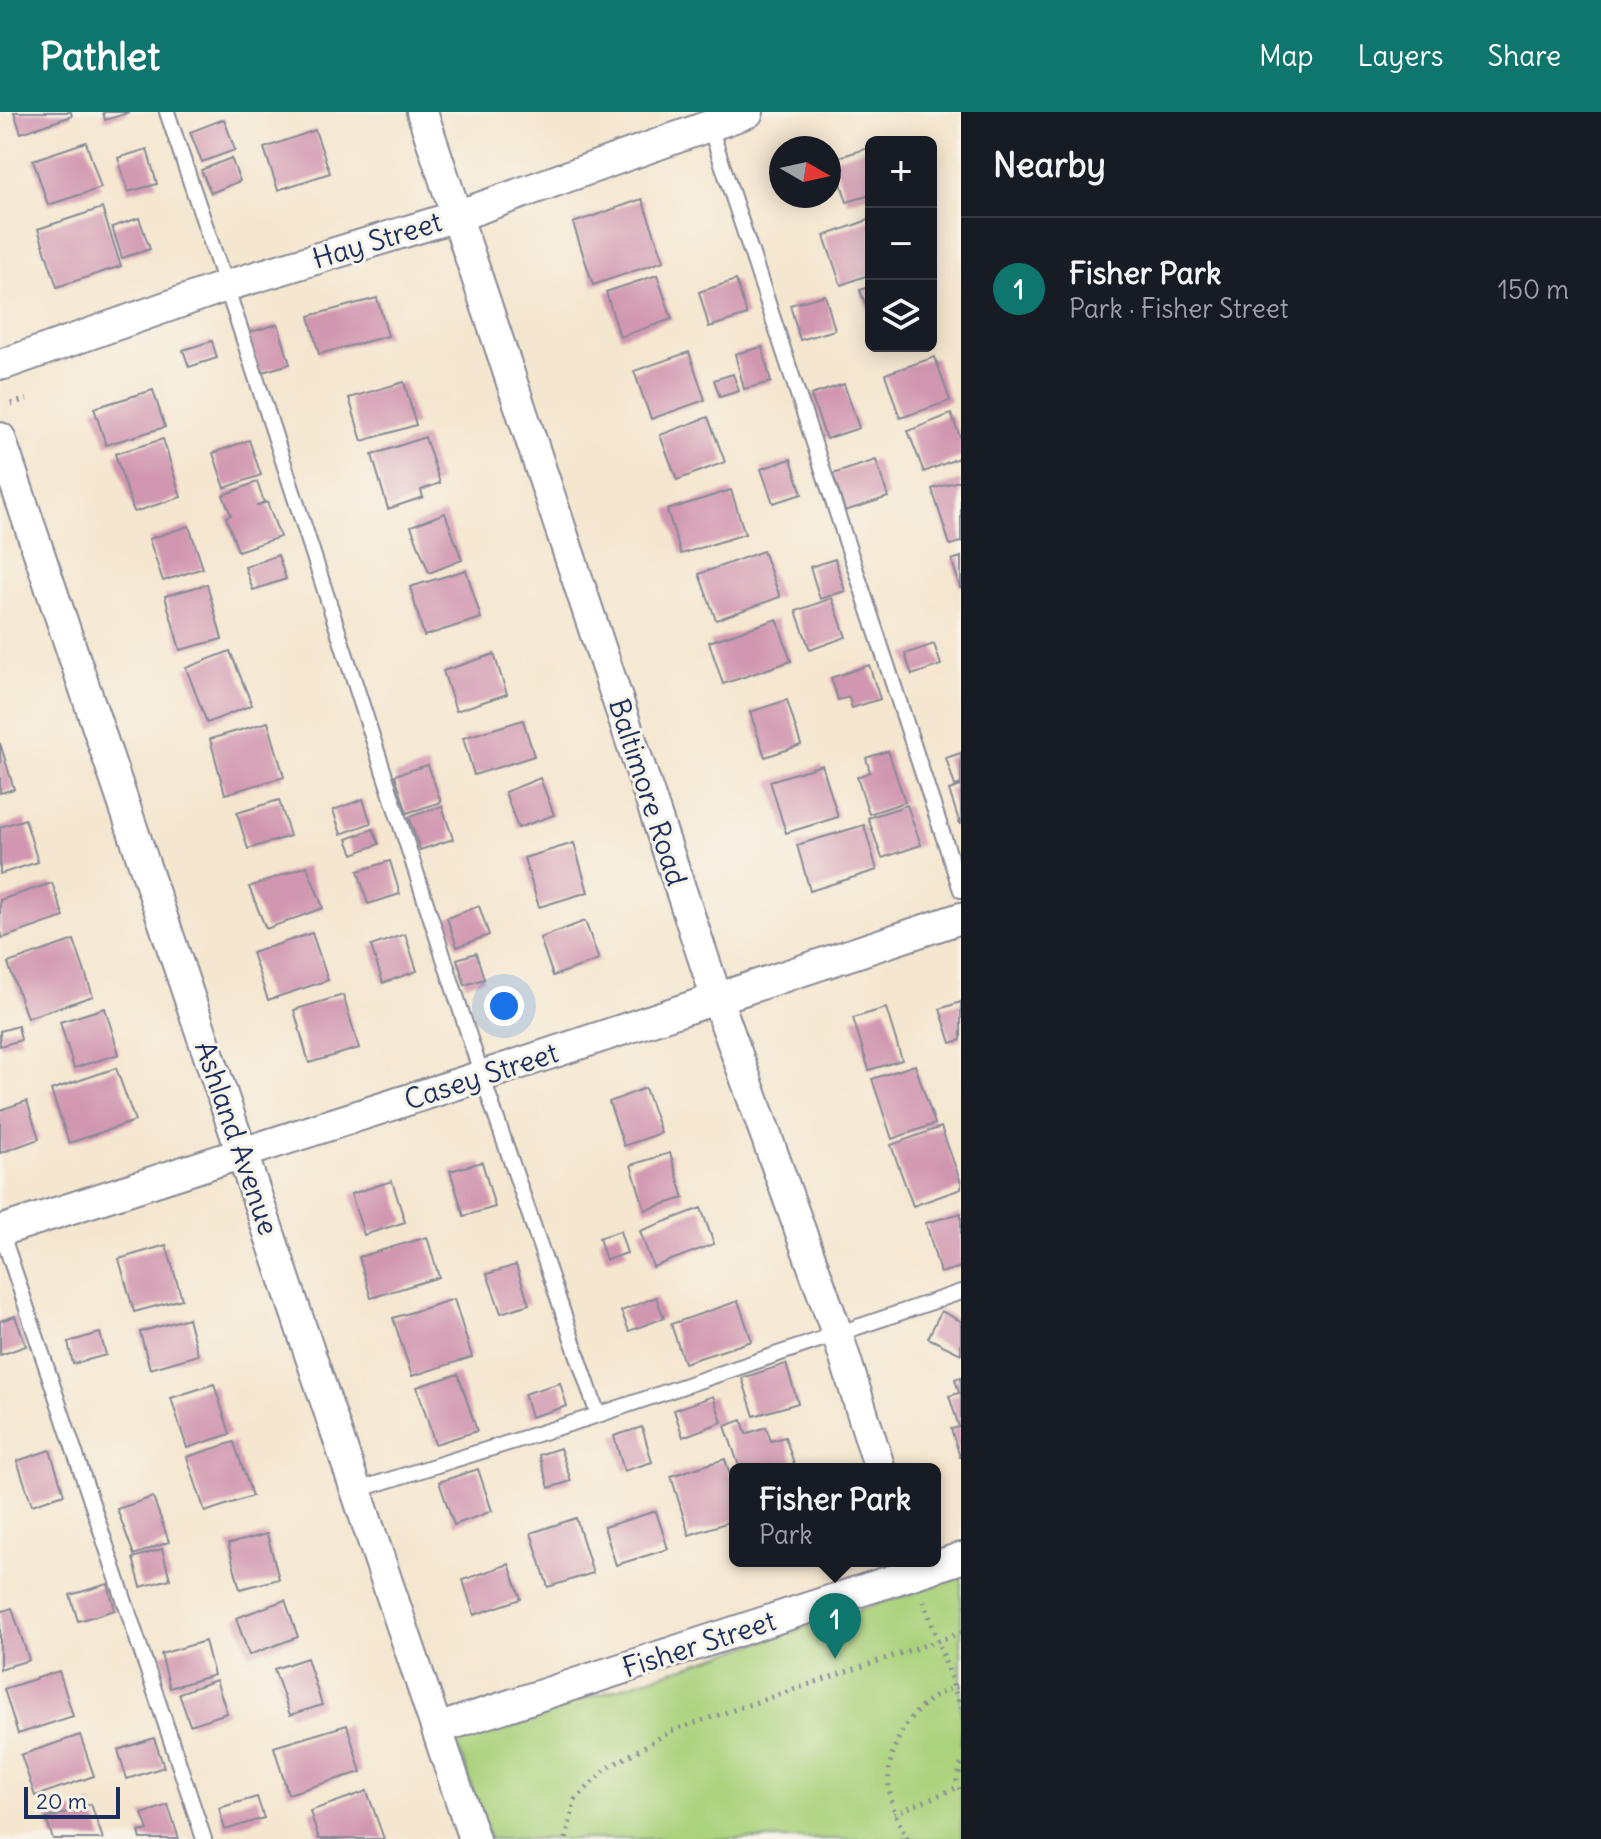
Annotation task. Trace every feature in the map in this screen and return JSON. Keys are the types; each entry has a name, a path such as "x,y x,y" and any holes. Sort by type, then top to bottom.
{"street":[{"name":"Baltimore Road","path":"422,112 717,999 837,1333 878,1463"},
{"name":"Hay Street","path":"8,383 226,286 457,216 707,118 748,112"},
{"name":"Ashland Avenue","path":"0,438 474,1839"},
{"name":"Casey Street","path":"0,1230 961,918"},
{"name":"Fisher Street","path":"941,1562 961,1558"},
{"name":"Fisher Street","path":"437,1729 912,1567"}],"lane":[{"path":"167,112 482,1076 598,1415"},
{"path":"707,118 961,890"},
{"path":"0,1230 204,1839"},
{"path":"357,1490 598,1415 961,1292"}],"path":[{"path":"912,1567 958,1686 961,1708"},
{"path":"566,1839 575,1800 606,1769 671,1731 961,1633"},
{"path":"907,1839 894,1814 889,1783 892,1752 906,1724 927,1702 958,1686"},
{"path":"894,1814 960,1789 957,1781 961,1764"}],"green space":[{"path":"961,1577 961,1839 490,1839 456,1741"}],"building":[{"path":"14,112 71,112 72,116 21,133"},
{"path":"103,112 127,112 128,113 105,120"},
{"path":"224,119 235,150 202,162 190,132"},
{"path":"315,130 330,173 278,190 264,148"},
{"path":"86,142 101,188 48,205 33,160"},
{"path":"147,149 157,184 128,192 118,158"},
{"path":"865,149 865,197 847,202 841,184 841,156"},
{"path":"231,158 240,181 211,193 201,170"},
{"path":"642,199 664,261 593,285 573,223"},
{"path":"102,208 121,266 57,287 38,229"},
{"path":"139,218 150,249 122,258 112,227"},
{"path":"865,221 865,276 841,285 824,236"},
{"path":"657,275 672,319 620,337 606,292"},
{"path":"736,280 747,315 709,327 699,292"},
{"path":"825,295 835,330 800,340 790,305"},
{"path":"377,298 388,336 319,354 309,316"},
{"path":"278,324 290,364 259,373 247,333"},
{"path":"212,341 217,358 189,367 183,350"},
{"path":"762,347 771,382 744,389 735,354"},
{"path":"689,352 705,400 651,419 634,371"},
{"path":"935,357 950,401 900,418 885,374"},
{"path":"733,374 739,391 720,397 714,380"},
{"path":"404,382 416,425 362,441 349,398"},
{"path":"844,384 859,428 826,439 811,395"},
{"path":"153,390 165,427 106,445 94,408"},
{"path":"951,414 961,439 961,457 924,472 908,431"},
{"path":"708,417 725,462 677,480 660,435"},
{"path":"425,437 440,483 421,490 423,497 388,509 372,455"},
{"path":"163,439 181,497 134,512 115,454"},
{"path":"249,440 261,475 225,488 213,453"},
{"path":"791,459 802,494 773,503 761,469"},
{"path":"876,460 888,497 845,511 833,474"},
{"path":"961,480 961,542 950,545 932,489"},
{"path":"257,482 264,502 256,506 267,502 280,537 238,551 226,517 231,515 223,495"},
{"path":"731,490 745,534 681,554 667,510"},
{"path":"445,513 462,560 429,573 411,526"},
{"path":"189,526 203,568 163,581 149,539"},
{"path":"763,551 780,597 716,620 699,574"},
{"path":"278,555 286,579 253,590 245,567"},
{"path":"961,557 961,588 960,588 952,560"},
{"path":"835,559 845,591 820,599 810,567"},
{"path":"466,570 481,618 424,636 410,587"},
{"path":"207,584 222,639 180,650 165,596"},
{"path":"832,598 846,637 810,650 796,611"},
{"path":"777,619 791,661 723,684 709,642"},
{"path":"934,644 941,665 912,675 905,654"},
{"path":"230,651 252,705 207,723 186,668"},
{"path":"494,654 507,694 456,711 443,671"},
{"path":"869,665 880,699 852,708 849,697 838,700 831,678"},
{"path":"787,700 801,745 765,757 750,712"},
{"path":"523,720 534,756 474,775 463,738"},
{"path":"268,722 284,777 225,794 210,739"},
{"path":"0,743 14,789 0,793"},
{"path":"888,751 905,802 869,814 857,777 870,772 866,758"},
{"path":"961,753 961,784 955,786 946,758"},
{"path":"428,765 441,802 407,813 395,775"},
{"path":"822,765 838,817 786,833 770,781"},
{"path":"540,778 554,815 518,828 505,792"},
{"path":"961,786 961,824 960,824 949,790"},
{"path":"363,799 371,823 341,834 333,810"},
{"path":"279,800 290,836 248,849 237,813"},
{"path":"907,805 921,845 882,858 868,818"},
{"path":"442,806 453,839 420,850 409,817"},
{"path":"25,819 38,862 0,874 0,827"},
{"path":"864,825 877,870 810,891 797,845"},
{"path":"373,829 379,844 353,854 347,839"},
{"path":"574,843 588,892 539,907 524,858"},
{"path":"390,861 400,894 368,904 358,871"},
{"path":"307,866 323,908 266,929 249,887"},
{"path":"52,883 64,917 3,938 0,900"},
{"path":"479,906 489,935 457,947 447,918"},
{"path":"585,921 599,960 553,976 540,938"},
{"path":"312,933 328,980 268,1000 252,953"},
{"path":"405,934 417,971 383,983 371,946"},
{"path":"74,940 93,996 27,1018 8,963"},
{"path":"476,953 484,979 465,985 457,959"},
{"path":"343,995 359,1048 309,1063 294,1010"},
{"path":"961,1002 961,1040 951,1043 940,1009"},
{"path":"105,1008 119,1054 74,1068 60,1022"},
{"path":"886,1008 902,1060 869,1070 853,1018"},
{"path":"18,1026 21,1040 0,1046 0,1031"},
{"path":"915,1065 935,1124 892,1139 872,1079"},
{"path":"116,1068 135,1121 69,1143 51,1090"},
{"path":"645,1088 661,1133 624,1146 609,1102"},
{"path":"27,1101 39,1139 0,1153 0,1110"},
{"path":"941,1127 961,1189 913,1206 891,1145"},
{"path":"670,1153 684,1198 645,1210 631,1165"},
{"path":"482,1162 495,1207 464,1216 450,1171"},
{"path":"392,1181 405,1222 364,1235 351,1194"},
{"path":"701,1208 714,1244 653,1267 640,1231"},
{"path":"961,1213 961,1267 940,1273 926,1223"},
{"path":"620,1231 627,1253 606,1260 599,1238"},
{"path":"427,1237 439,1277 371,1298 359,1257"},
{"path":"166,1245 182,1299 134,1312 119,1259"},
{"path":"516,1265 529,1304 501,1313 487,1274"},
{"path":"656,1297 664,1318 629,1331 621,1311"},
{"path":"454,1299 472,1357 412,1376 393,1318"},
{"path":"738,1301 752,1341 684,1363 671,1324"},
{"path":"941,1311 961,1321 961,1354 928,1338"},
{"path":"15,1316 26,1346 0,1355 0,1321"},
{"path":"188,1318 198,1355 150,1369 140,1332"},
{"path":"100,1333 106,1355 73,1364 68,1342"},
{"path":"786,1364 798,1403 754,1416 742,1378"},
{"path":"458,1374 477,1431 435,1444 417,1387"},
{"path":"961,1377 960,1457 951,1429 959,1427 949,1396 959,1393 955,1379"},
{"path":"560,1383 567,1406 531,1417 524,1394"},
{"path":"214,1384 230,1434 187,1448 171,1398"},
{"path":"713,1396 722,1422 683,1437 674,1410"},
{"path":"742,1420 746,1434 766,1427 771,1441 785,1437 794,1463 738,1463 725,1426"},
{"path":"642,1427 652,1462 624,1471 614,1436"},
{"path":"234,1442 252,1496 205,1512 187,1457"},
{"path":"560,1448 571,1481 549,1488 539,1455"},
{"path":"50,1450 64,1494 32,1505 17,1461"},
{"path":"725,1459 729,1472 729,1522 689,1535 671,1476"},
{"path":"478,1469 492,1511 454,1525 439,1482"},
{"path":"153,1497 169,1542 134,1555 117,1509"},
{"path":"656,1511 668,1549 616,1565 604,1527"},
{"path":"576,1518 593,1573 548,1587 531,1533"},
{"path":"267,1534 279,1579 240,1589 228,1544"},
{"path":"162,1549 170,1579 141,1587 133,1558"},
{"path":"509,1564 521,1599 474,1615 463,1580"},
{"path":"108,1584 115,1610 78,1621 70,1595"},
{"path":"285,1600 298,1637 249,1655 236,1618"},
{"path":"12,1608 29,1660 0,1669 0,1612"},
{"path":"205,1641 214,1675 170,1688 161,1654"},
{"path":"307,1658 322,1705 290,1715 274,1669"},
{"path":"59,1671 73,1716 18,1734 4,1689"},
{"path":"216,1680 227,1713 190,1725 179,1693"},
{"path":"347,1725 361,1772 288,1794 274,1747"},
{"path":"80,1735 94,1776 35,1796 21,1755"},
{"path":"154,1738 164,1767 127,1779 118,1750"},
{"path":"367,1791 384,1839 319,1839 310,1811"},
{"path":"257,1797 264,1818 225,1830 219,1808"},
{"path":"91,1804 103,1839 53,1839 46,1819"},
{"path":"168,1805 179,1839 141,1839 139,1832 148,1830 142,1814"}],"place":[{"name":"Fisher Park","path":"835,1659"}]}
